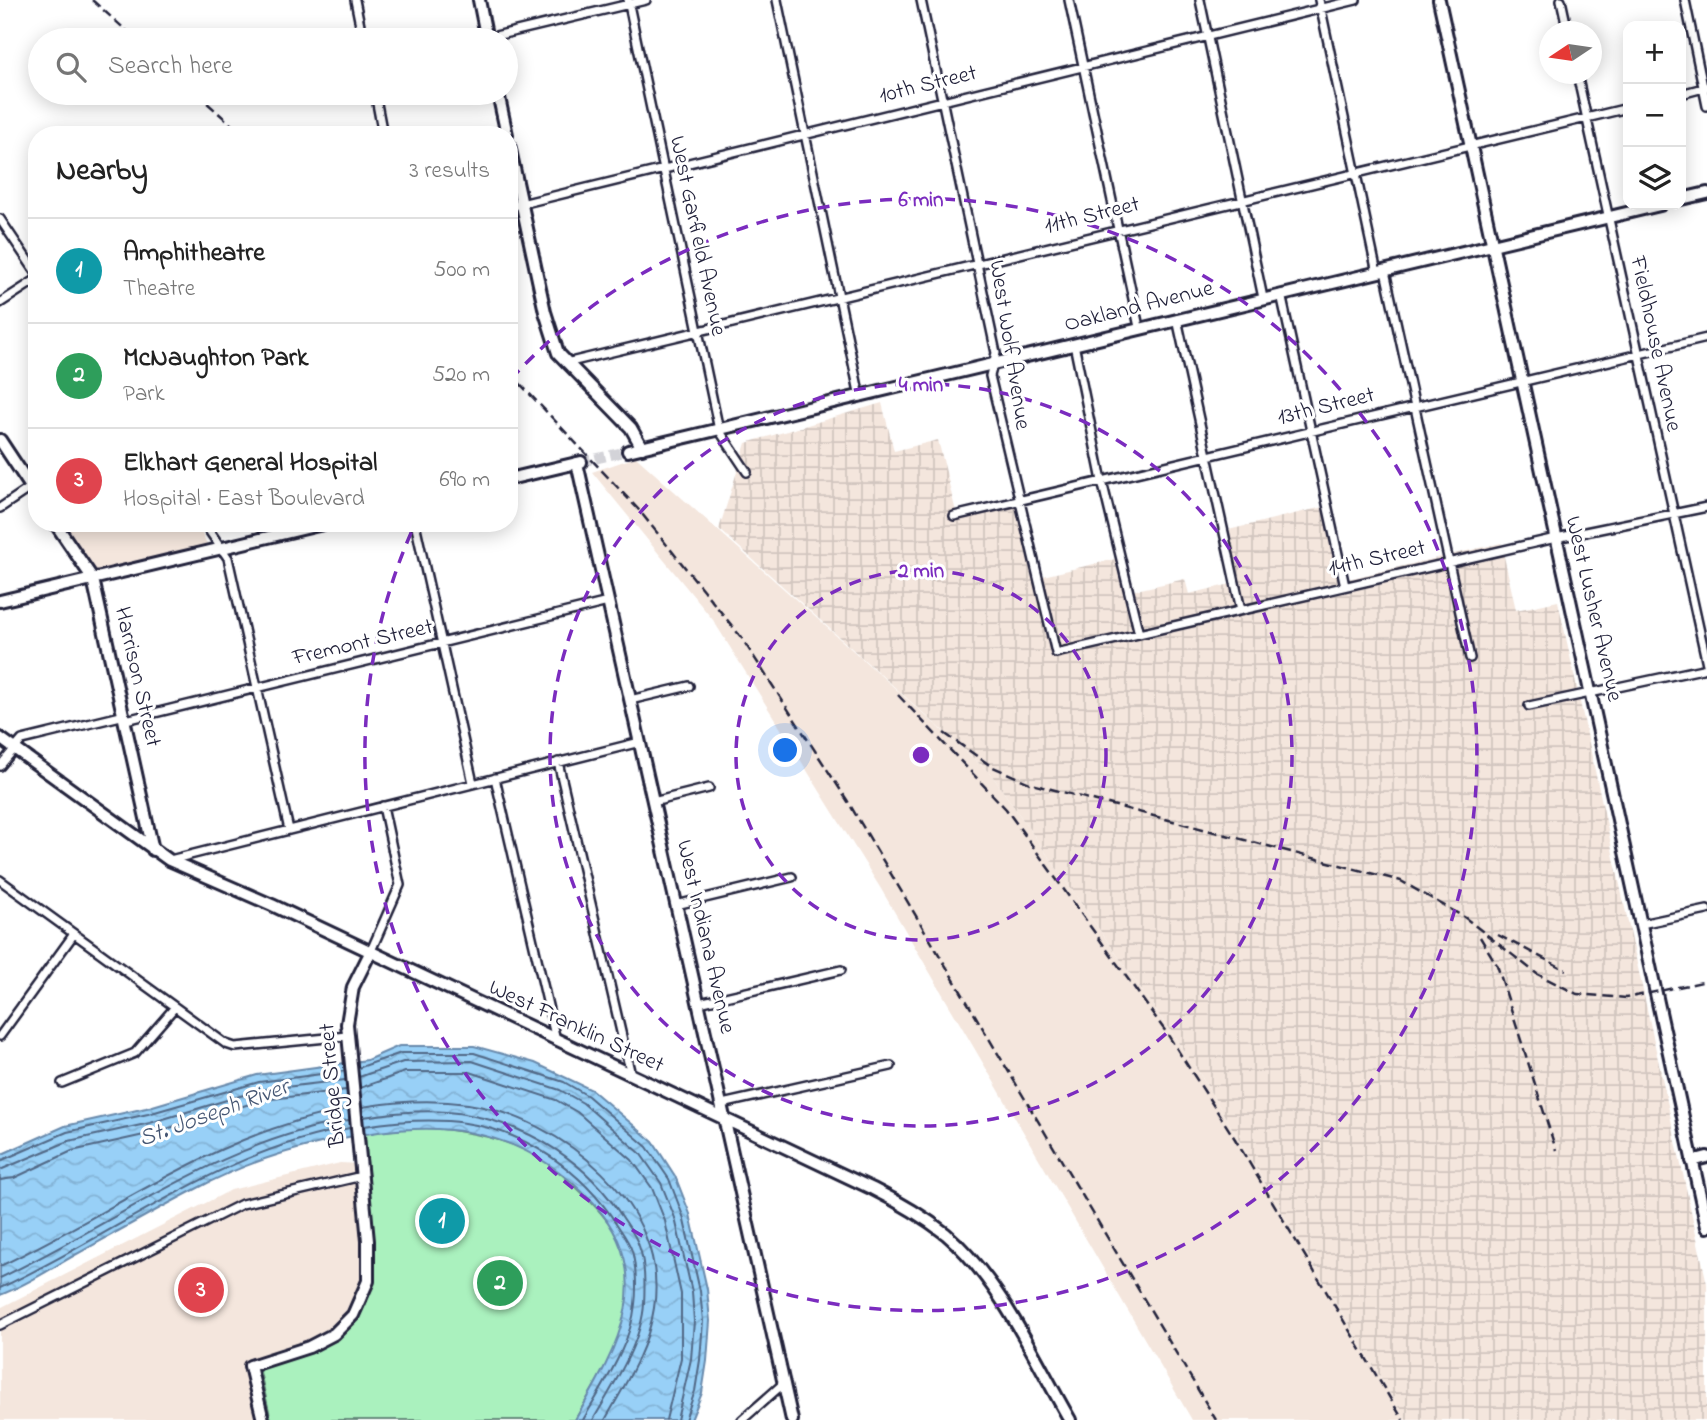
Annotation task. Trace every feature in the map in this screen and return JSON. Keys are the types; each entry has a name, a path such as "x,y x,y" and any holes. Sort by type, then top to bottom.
{"street":[{"path":"355,0 361,28"},
{"path":"479,0 485,28"},
{"path":"518,31 646,0"},
{"path":"776,0 860,397"},
{"name":"West Wolf Avenue","path":"921,0 996,353 990,376 1056,653"},
{"path":"1069,0 1139,327"},
{"path":"1200,0 1263,298"},
{"name":"10th Street","path":"518,204 1084,68 1208,37 1320,4 1356,0"},
{"name":"West Lusher Avenue","path":"1439,0 1707,1227"},
{"path":"1561,0 1566,21"},
{"path":"1685,0 1707,106"},
{"name":"West Garfield Avenue","path":"629,2 719,430 747,472"},
{"path":"1320,4 1355,172 1415,406 1470,658"},
{"name":"Fieldhouse Avenue","path":"1579,84 1707,666"},
{"path":"1686,93 1705,88"},
{"path":"377,105 381,126"},
{"path":"501,105 505,126"},
{"name":"11th Street","path":"565,363 1469,144 1623,109"},
{"path":"518,188 552,338 565,363 631,428 642,448"},
{"path":"1686,199 1707,193"},
{"name":"Oakland Avenue","path":"628,451 994,365 1281,293 1640,210"},
{"path":"0,219 28,263"},
{"path":"0,303 28,283"},
{"path":"1281,293 1345,586"},
{"path":"1177,320 1241,610"},
{"name":"13th Street","path":"954,516 1707,338"},
{"path":"1074,344 1102,481 1139,634"},
{"path":"0,440 28,479"},
{"name":"West Indiana Avenue","path":"518,477 579,463 792,1420"},
{"path":"0,508 28,493"},
{"name":"14th Street","path":"1056,653 1556,538 1707,507"},
{"name":"Harrison Street","path":"61,532 93,579 153,850"},
{"path":"210,532 228,558 289,830"},
{"path":"0,601 289,532"},
{"path":"417,532 472,783"},
{"name":"Fremont Street","path":"13,747 22,740 257,688 608,602"},
{"path":"1529,706 1707,666"},
{"path":"630,700 689,686"},
{"name":"West Franklin Street","path":"0,738 169,860 272,905 900,1202 947,1235 979,1269 1070,1420"},
{"path":"169,860 640,742"},
{"path":"0,766 13,747"},
{"path":"558,762 632,1077"},
{"path":"495,778 556,1040"},
{"path":"653,802 709,788"},
{"path":"370,953 400,886 383,806"},
{"path":"676,905 792,877"},
{"path":"0,880 226,1044 235,1047 348,1041"},
{"path":"1641,924 1707,910"},
{"path":"0,1036 74,934"},
{"name":"Bridge Street","path":"263,1420 250,1366 309,1347 334,1334 353,1315 365,1293 369,1257 348,1041 353,987 370,953"},
{"path":"699,1003 841,970"},
{"path":"62,1083 135,1053 175,1007"},
{"path":"0,1017 9,1023"},
{"path":"722,1104 891,1066"},
{"path":"1692,1161 1707,1157"},
{"path":"0,1325 242,1204 362,1176"},
{"path":"742,1420 784,1383"}],"shaded area":[{"path":"882,403 894,451 938,440 956,512 1023,494 1043,576 1124,557 1132,591 1185,579 1189,594 1231,584 1220,532 1331,505 1348,579 1501,543 1516,610 1558,601 1707,1284 1707,1420 1406,1420 1198,1071 991,774 719,529 746,443"},
{"path":"636,457 991,774 1198,1071 1406,1420 1192,1420 881,889 713,620 592,472"},
{"path":"69,532 201,532 207,544 97,572"},
{"path":"340,1163 360,1164 369,1257 364,1292 334,1333 250,1366 263,1420 0,1420 0,1308 231,1190"}],"green space":[{"path":"422,1127 487,1137 538,1157 582,1193 619,1238 625,1251 628,1270 629,1299 625,1319 607,1364 575,1420 271,1420 260,1372 263,1367 305,1354 329,1343 347,1330 367,1301 372,1284 374,1248 365,1133"}],"water":[{"name":"St. Joseph River","path":"399,1046 474,1046 535,1063 592,1090 653,1142 675,1176 690,1214 707,1289 710,1321 707,1361 702,1393 691,1420 575,1420 617,1339 625,1312 628,1285 624,1258 613,1230 593,1203 564,1176 534,1155 502,1141 469,1132 435,1129 363,1134 275,1155 196,1189 29,1282 0,1295 0,1155 65,1126 146,1108 257,1075 367,1060"}],"tunnel":[{"path":"581,462 628,451"}],"railway":[{"path":"92,0 124,28"},
{"path":"209,105 233,126"},
{"path":"518,382 638,509 741,637 847,800 1216,1420"},
{"path":"898,695 1006,809 1166,1032 1235,1139 1403,1420"},
{"path":"944,733 991,766 1032,784 1401,881 1464,917 1537,974 1577,994 1626,998 1707,981"},
{"path":"1498,935 1566,970"},
{"path":"1480,937 1497,965 1556,1150"}],"place":[{"name":"Amphitheatre","path":"442,1221"},
{"name":"McNaughton Park","path":"500,1283"},
{"name":"Elkhart General Hospital","path":"201,1290"}]}
